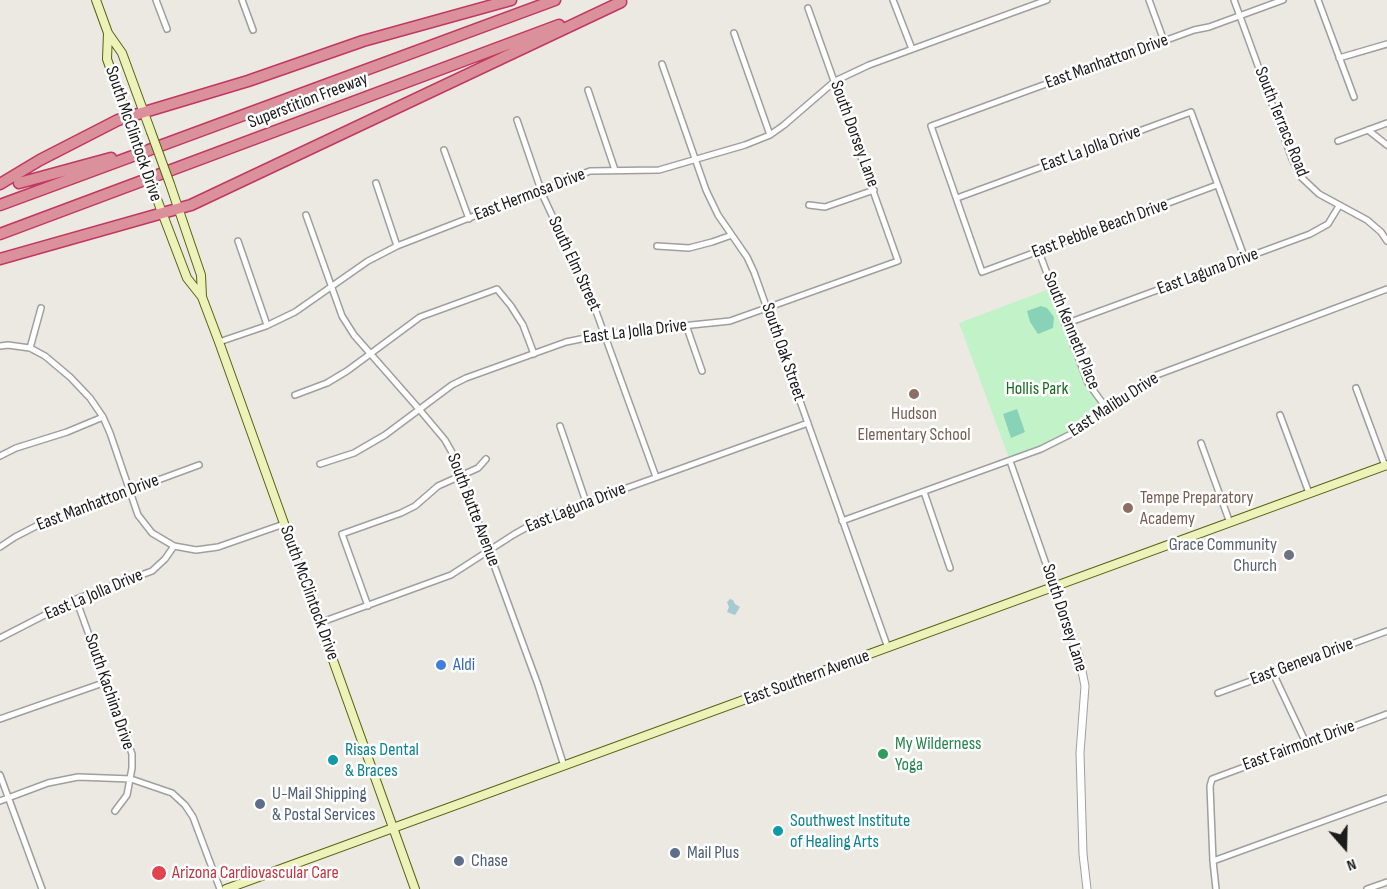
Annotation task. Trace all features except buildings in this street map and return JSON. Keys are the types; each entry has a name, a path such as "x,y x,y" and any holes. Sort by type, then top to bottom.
{"highway":[{"path":"0,184 40,160 118,120 248,81 363,41 511,0"},
{"name":"Superstition Freeway","path":"0,205 249,115 555,0"},
{"path":"0,260 191,205 624,1"},
{"name":"Superstition Freeway","path":"0,234 624,1"},
{"path":"19,183 68,171 249,115"}],"main road":[{"name":"South McClintock Drive","path":"96,0 108,33 122,53 151,132 201,275 202,297"},
{"name":"South McClintock Drive","path":"108,33 107,58 134,138 187,278 202,297 219,342 415,889"},
{"name":"East Southern Avenue","path":"226,889 1386,466"}],"street":[{"path":"156,0 166,29"},
{"path":"242,0 253,30"},
{"path":"893,0 912,49"},
{"name":"East Hermosa Drive","path":"219,342 267,325 295,312 368,261 397,246 590,171 659,170 695,161 770,135 835,81 869,65 1047,0"},
{"path":"1149,0 1164,41"},
{"name":"South Terrace Road","path":"1234,0 1292,159 1307,185 1366,220 1381,232 1387,241"},
{"name":"East Manhatton Drive","path":"957,198 931,126 1283,0"},
{"path":"1318,0 1354,97"},
{"name":"South Dorsey Lane","path":"808,8 898,261"},
{"path":"734,33 770,135"},
{"path":"1339,58 1387,44"},
{"name":"South Oak Street","path":"662,64 706,190 718,215 751,265 888,648"},
{"path":"588,90 615,170"},
{"name":"East La Jolla Drive","path":"957,198 1191,112 1217,185"},
{"name":"South Elm Street","path":"517,120 540,189 593,303 656,477"},
{"path":"1338,141 1387,123"},
{"path":"1368,130 1380,142 1387,145"},
{"path":"444,150 469,219"},
{"path":"376,183 397,246"},
{"path":"1217,185 1245,259"},
{"name":"East Pebble Beach Drive","path":"957,198 982,272 1217,185"},
{"path":"809,205 825,207 874,190"},
{"name":"East Laguna Drive","path":"1065,324 1319,230 1328,224 1339,206"},
{"name":"South Butte Avenue","path":"306,215 342,316 369,354 445,440 462,474 538,685 564,766"},
{"path":"657,246 689,248 732,235"},
{"path":"238,241 267,325"},
{"name":"South Kenneth Place","path":"1039,252 1088,383 1107,409"},
{"name":"East La Jolla Drive","path":"320,464 354,453 385,435 452,385 466,378 566,342 605,334 730,321 898,261"},
{"path":"295,395 327,383 420,317 498,289 523,325 534,354"},
{"name":"East Malibu Drive","path":"842,521 1010,461 1071,434 1154,376 1387,289"},
{"path":"30,348 41,308"},
{"path":"686,325 702,371"},
{"path":"0,346 30,348 45,356 90,398 103,417 138,516 152,533 174,546 196,550 218,547 284,524"},
{"path":"1356,388 1386,466"},
{"path":"1280,415 1309,494"},
{"path":"0,456 16,448 67,432 103,417"},
{"name":"East Laguna Drive","path":"319,623 451,575 513,535 543,519 808,423"},
{"path":"560,426 586,502"},
{"path":"1201,443 1230,523"},
{"path":"368,606 342,534 415,506 438,486 478,468 486,459"},
{"name":"South Dorsey Lane","path":"1010,461 1078,656 1084,682 1085,704 1080,753 1083,854 1087,889"},
{"name":"East Manhatton Drive","path":"0,547 44,522 199,465"},
{"path":"924,492 950,568"},
{"name":"East La Jolla Drive","path":"0,638 76,599 152,571 165,559 174,546"},
{"name":"South Kachina Drive","path":"76,599 132,754 131,779"},
{"name":"East Geneva Drive","path":"1218,693 1387,631"},
{"path":"1273,673 1306,743"},
{"path":"0,719 106,682"},
{"name":"East Fairmont Drive","path":"1213,861 1210,786 1212,779 1387,714"},
{"path":"0,775 42,889"},
{"path":"0,801 48,783 78,777 131,779 172,793 185,805 193,817 220,889"},
{"path":"115,811 127,795 131,779"},
{"path":"1216,889 1213,861 1387,798"},
{"path":"1367,889 1387,882"}],"green space":[{"name":"Hollis Park","path":"1052,288 1088,383 1107,409 1071,434 1010,461 959,323"},
{"path":"1041,306 1047,308 1054,317 1053,328 1038,334 1030,322 1027,311"},
{"path":"1017,409 1025,432 1011,438 1003,414"}],"water":[{"path":"730,599 740,607 735,615 727,612 729,607 727,602"}],"place":[{"name":"Hudson Elementary School","path":"914,394"},
{"name":"Tempe Preparatory Academy","path":"1128,508"},
{"name":"Grace Community Church","path":"1289,555"},
{"name":"Aldi","path":"441,665"},
{"name":"My Wilderness Yoga","path":"883,754"},
{"name":"Risas Dental & Braces","path":"333,760"},
{"name":"U-Mail Shipping & Postal Services","path":"260,804"},
{"name":"Southwest Institute of Healing Arts","path":"778,831"},
{"name":"Mail Plus","path":"675,853"},
{"name":"Chase","path":"459,861"},
{"name":"Arizona Cardiovascular Care","path":"159,873"}]}
